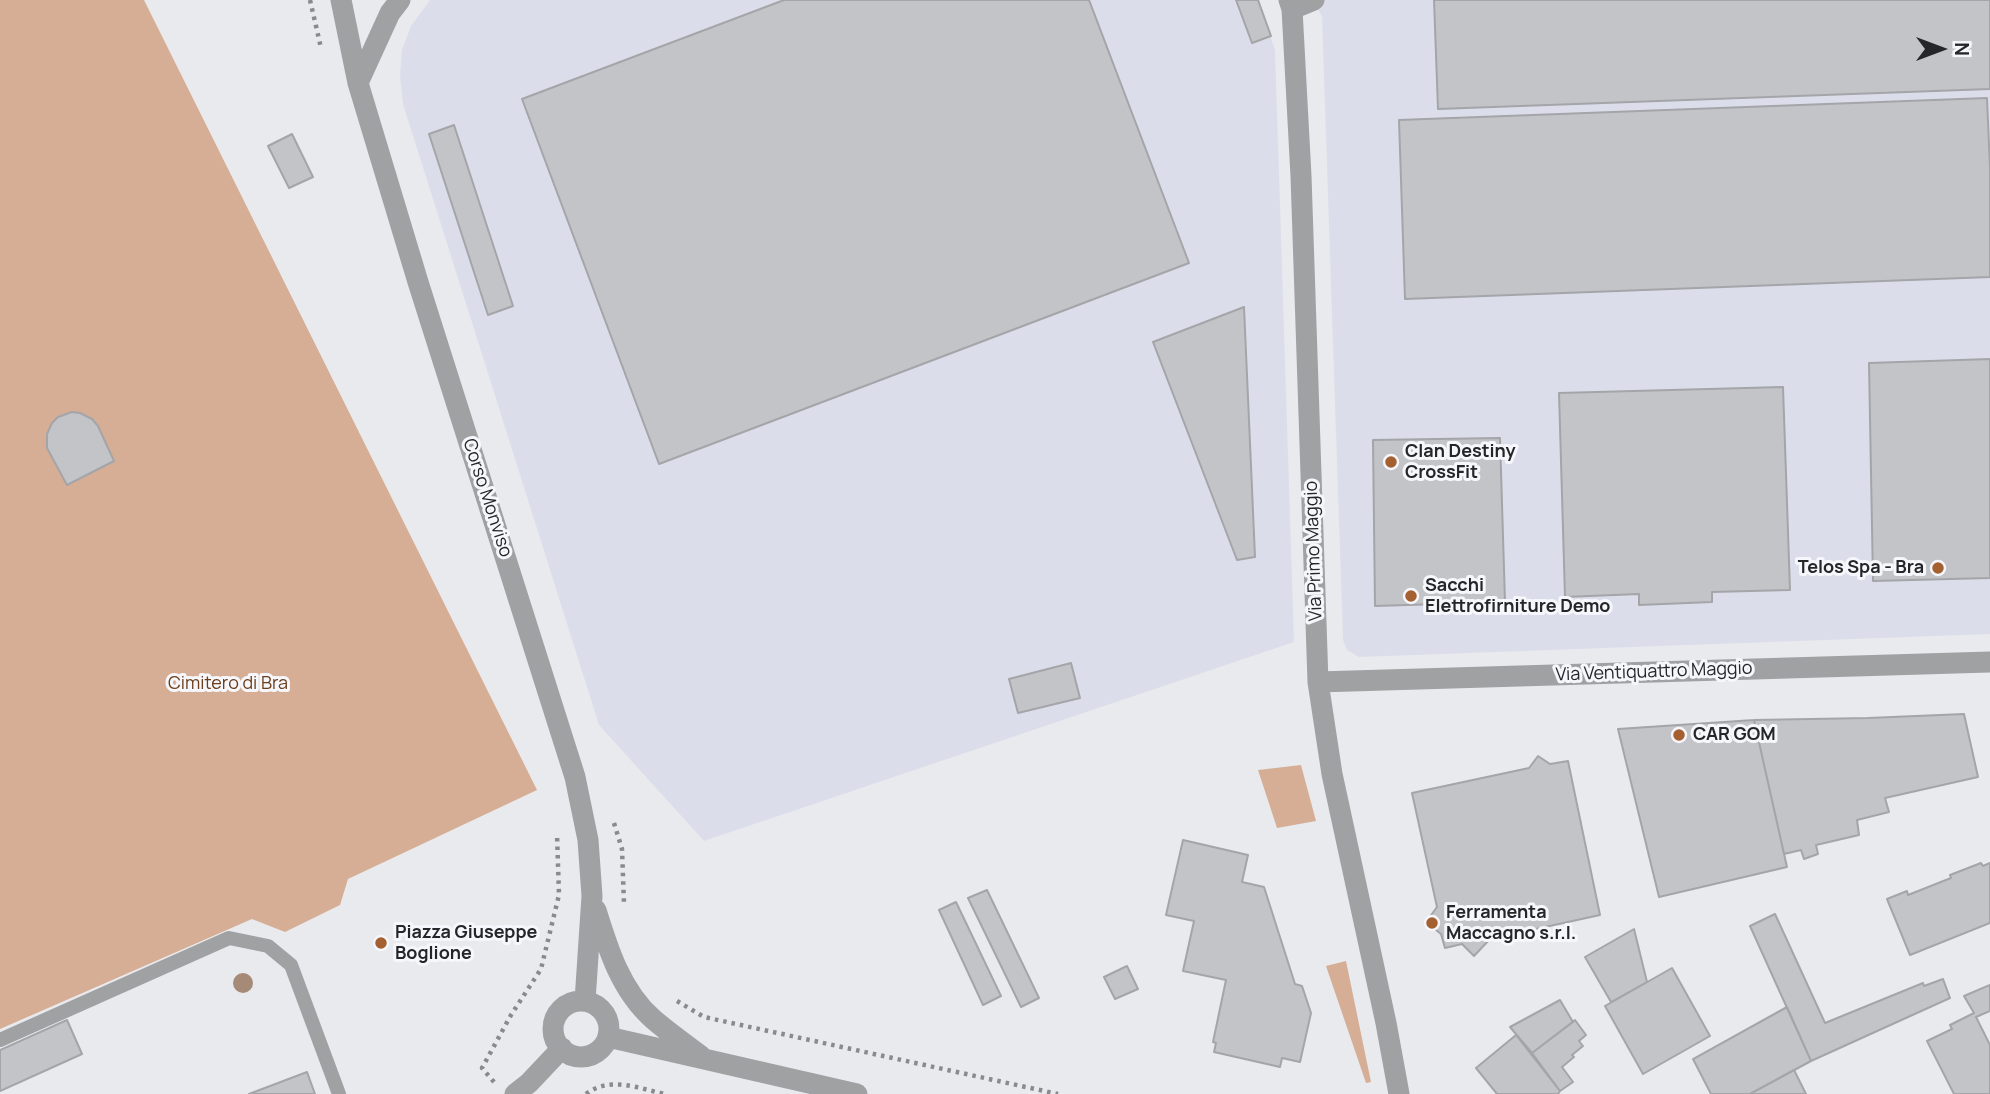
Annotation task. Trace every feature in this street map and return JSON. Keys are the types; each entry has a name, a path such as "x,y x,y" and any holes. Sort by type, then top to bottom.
{"street":[{"name":"Corso Monviso","path":"341,0 358,83 575,778 588,840 592,896 585,1001"},
{"path":"358,83 390,13 400,0"},
{"path":"1290,4 1314,0"},
{"name":"Via Primo Maggio","path":"1290,4 1301,176 1318,682 1332,774 1399,1094"},
{"name":"Via Ventiquattro Maggio","path":"1318,682 1990,662"},
{"path":"592,896 609,953 627,988 651,1017 705,1059"},
{"path":"585,1001 594,1004 607,1018 608,1037 603,1046 587,1056 568,1054 556,1041 556,1016 568,1004 585,1001"},
{"path":"608,1037 857,1094"},
{"path":"505,1090 529,1083 562,1048"}],"lane":[{"path":"0,1040 229,938 268,946 291,965 339,1094"}],"path":[{"path":"310,0 324,58"},
{"path":"614,823 622,849 625,911"},
{"path":"505,1090 482,1068 511,1015 541,969 559,895 556,832"},
{"path":"671,997 704,1017 1058,1094"},
{"path":"586,1094 597,1086 614,1084 665,1094"}],"shaded area":[{"path":"430,0 1258,0 1275,50 1294,642 704,841 599,725 403,104 400,76 402,50 411,26"},
{"path":"1314,0 1990,0 1990,634 1359,657 1347,650 1343,640 1322,17"}],"green space":[{"name":"Cimitero di Bra","path":"0,0 144,0 537,790 348,879 340,905 285,932 252,919 0,1029"},
{"path":"1301,765 1316,821 1277,828 1258,770"},
{"path":"1346,961 1371,1082 1366,1083 1326,966"}],"building":[{"path":"784,0 1089,0 1189,263 659,464 522,99"},
{"path":"1236,0 1258,0 1271,36 1252,43"},
{"path":"1434,0 1990,0 1990,89 1438,109"},
{"path":"1987,98 1990,277 1405,299 1399,120"},
{"path":"454,125 513,306 488,315 429,134"},
{"path":"292,134 313,177 289,188 268,146"},
{"path":"1244,307 1255,557 1237,560 1153,342"},
{"path":"1990,359 1990,578 1873,581 1869,363"},
{"path":"1783,387 1790,590 1712,592 1712,602 1639,605 1639,594 1565,597 1559,393"},
{"path":"72,412 92,419 98,426 114,461 67,485 47,448 47,434 58,417"},
{"path":"1500,438 1505,602 1375,606 1373,440"},
{"path":"1071,663 1080,698 1018,713 1009,679"},
{"path":"1964,714 1978,777 1885,798 1889,812 1857,820 1859,835 1816,845 1818,854 1804,859 1801,850 1784,854 1754,720"},
{"path":"1754,720 1787,867 1659,897 1618,729"},
{"path":"1538,756 1550,764 1568,761 1600,915 1490,939 1474,956 1462,944 1445,948 1441,934 1426,922 1437,907 1412,793 1529,768"},
{"path":"1183,840 1248,855 1242,882 1264,887 1295,984 1302,986 1311,1013 1300,1062 1282,1058 1280,1067 1214,1052 1216,1043 1213,1042 1226,980 1183,971 1194,921 1166,915"},
{"path":"1981,863 1983,866 1990,863 1990,923 1910,955 1887,899 1907,891 1908,895"},
{"path":"987,890 1039,998 1021,1007 968,898"},
{"path":"956,902 1001,996 983,1005 939,910"},
{"path":"1775,914 1825,1023 1923,983 1924,986 1943,979 1950,998 1811,1061 1750,926"},
{"path":"1634,929 1647,982 1611,1002 1585,957"},
{"path":"1127,966 1138,989 1115,999 1104,977"},
{"path":"1672,968 1710,1036 1643,1074 1605,1006"},
{"path":"1990,985 1990,1011 1976,1017 1990,1045 1990,1094 1954,1094 1927,1041 1952,1029 1950,1025 1974,1013 1964,996"},
{"path":"1560,1000 1573,1022 1532,1053 1510,1027"},
{"path":"1787,1007 1811,1061 1750,1094 1711,1094 1693,1059"},
{"path":"67,1020 82,1054 0,1091 0,1050"},
{"path":"1575,1020 1586,1035 1579,1041 1583,1046 1562,1067 1573,1082 1560,1091 1532,1053"},
{"path":"1516,1035 1560,1091 1558,1094 1497,1094 1476,1068"},
{"path":"1794,1070 1806,1094 1750,1094"},
{"path":"307,1072 315,1094 249,1094"}],"place":[{"name":"Clan Destiny CrossFit","path":"1391,462"},
{"name":"Telos Spa - Bra","path":"1938,568"},
{"name":"Sacchi Elettrofirniture Demo","path":"1411,596"},
{"name":"CAR GOM","path":"1679,735"},
{"name":"Ferramenta Maccagno s.r.l.","path":"1432,923"},
{"name":"Piazza Giuseppe Boglione","path":"381,943"}]}
